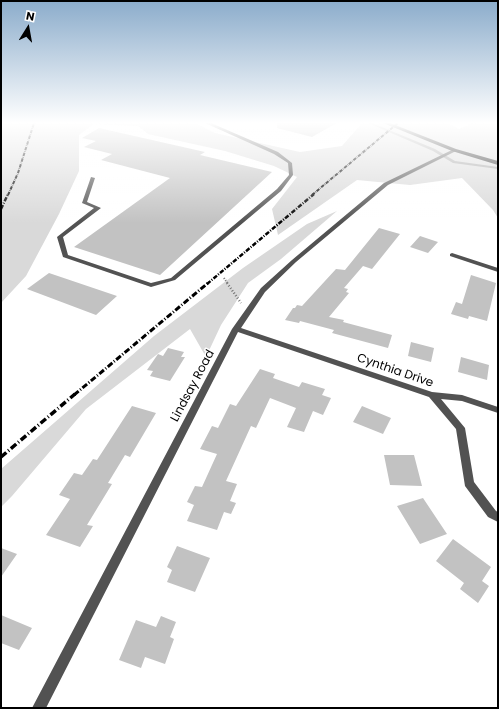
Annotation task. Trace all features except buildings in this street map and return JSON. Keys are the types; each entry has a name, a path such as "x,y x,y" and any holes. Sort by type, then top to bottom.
{"main road":[{"path":"475,156 498,163"}],"street":[{"name":"Lindsay Road","path":"39,708 236,329 263,290 294,261 386,184 442,156"},
{"name":"Cynthia Drive","path":"236,329 432,395 460,428 469,483 492,514 498,517"},
{"path":"432,395 462,398 498,410"}],"lane":[{"path":"93,178 84,203 98,208 60,237 65,256 151,285 173,278 279,190 291,175 290,163 280,156"},
{"path":"452,255 498,270"}],"path":[{"path":"224,278 241,302"}],"shaded area":[{"path":"1,156 79,156 79,171 59,214 26,276 1,303"},
{"path":"242,156 498,156 498,218 493,210 462,178 410,185 357,180 278,235 272,209 297,177 274,166"},
{"path":"337,211 281,259 248,283 221,325 206,357 190,329 86,409 1,507 1,469 154,336 243,268 307,224"}],"waterway":[{"path":"444,156 454,162 498,168"}],"railway":[{"path":"8,195 23,156"},
{"path":"312,195 358,156"},
{"path":"1,209 8,194"},
{"path":"207,284 314,194"},
{"path":"74,395 208,283"},
{"path":"1,457 75,394"}]}
